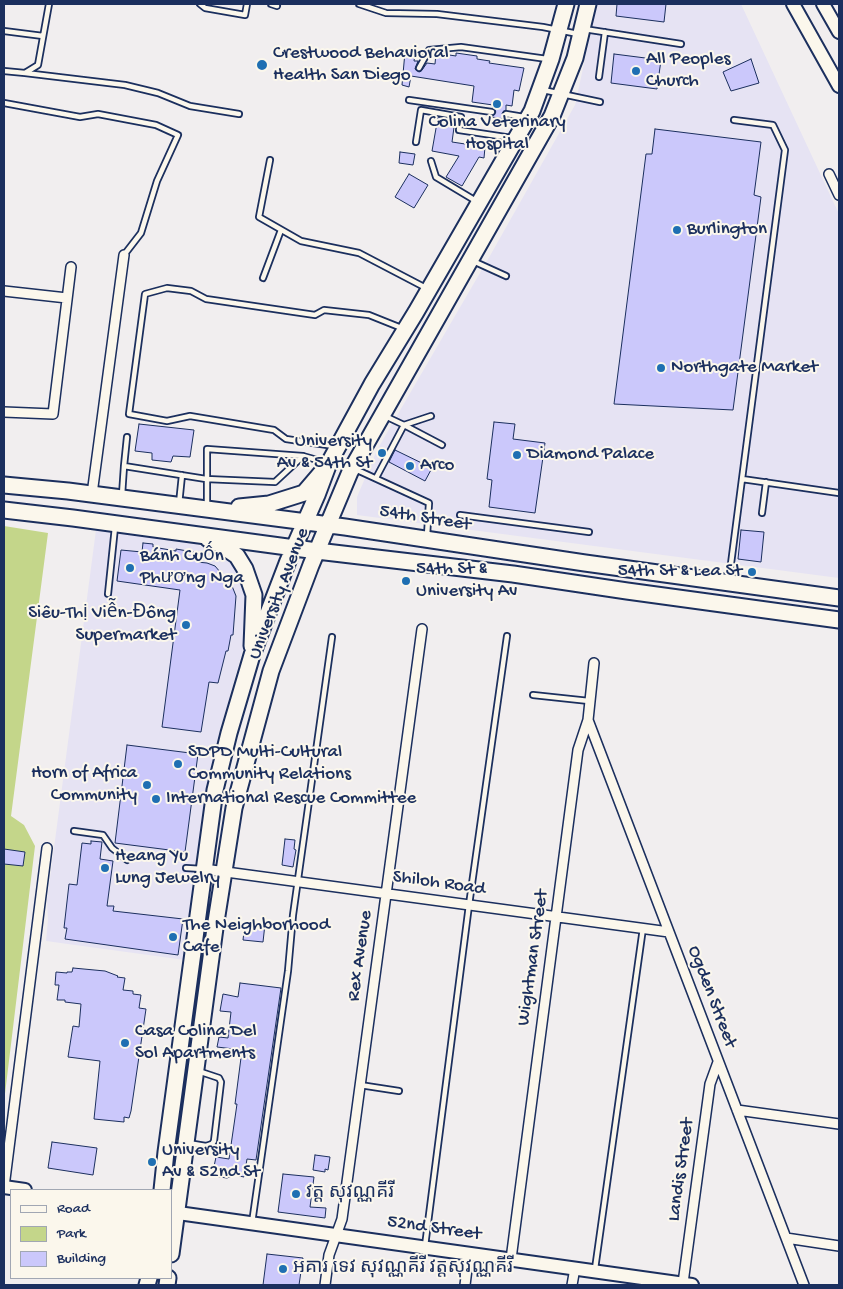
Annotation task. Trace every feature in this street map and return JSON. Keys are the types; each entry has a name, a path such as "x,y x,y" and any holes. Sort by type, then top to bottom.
{"main road":[{"name":"University Avenue","path":"162,1189 215,790 229,733 252,655 293,548 329,463 372,384 429,290 528,118 551,59 566,4"},
{"name":"University Avenue","path":"172,1240 174,1212 186,1142 234,808 266,688 287,627 352,468 552,116 575,58 588,4"},
{"path":"207,509 269,504 304,494 329,463"},
{"name":"54th Street","path":"4,485 92,494 328,525 585,564 839,598"},
{"path":"4,510 541,578 839,620"},
{"path":"200,535 221,545 237,556 245,570 254,596 251,639 252,655"},
{"path":"541,578 576,572 585,564"}],"street":[{"path":"793,4 839,86"},
{"path":"823,4 839,32"},
{"path":"829,174 839,195"},
{"path":"92,494 124,255"},
{"path":"4,412 53,414 71,267"},
{"path":"4,291 67,298"},
{"name":"Rex Avenue","path":"325,1285 329,1255 342,1219 422,629"},
{"name":"Wightman Street","path":"510,1259 578,750 588,720 594,662"},
{"name":"Ogden Street","path":"588,720 804,1285"},
{"path":"18,1189 4,1187 47,848"},
{"name":"Shiloh Road","path":"204,869 669,932"},
{"name":"Landis Street","path":"687,1284 710,1084 718,1062"},
{"path":"737,1110 839,1124"},
{"name":"52nd Street","path":"174,1212 687,1284"},
{"path":"786,1238 839,1246"},
{"path":"465,1285 469,1253"},
{"path":"572,1285 575,1268"}],"lane":[{"path":"25,72 38,65 49,4"},
{"path":"200,4 205,8 245,15 247,4"},
{"path":"271,4 277,6"},
{"path":"360,4 386,13 437,14 560,30 605,32 682,44"},
{"path":"4,31 43,36"},
{"path":"599,76 605,32"},
{"path":"419,68 429,50 461,47 551,59"},
{"path":"4,71 125,85 158,93 190,106 239,114"},
{"path":"540,90 600,102"},
{"path":"409,100 492,112"},
{"path":"4,102 80,117 98,114 156,125 178,136 156,181 141,233 124,255"},
{"path":"416,142 420,110 461,117 459,130 516,138"},
{"path":"506,114 528,118"},
{"path":"729,583 785,150 773,125 734,120"},
{"path":"270,160 260,218 301,241 359,253 429,290"},
{"path":"431,162 436,177 479,203"},
{"path":"262,278 281,230"},
{"path":"470,259 506,276"},
{"path":"338,446 286,439 274,430 190,416 167,421 129,414 145,294 167,288 191,291 206,299 315,315 324,310 369,314 406,329"},
{"path":"382,414 442,445"},
{"path":"376,478 404,425 431,416"},
{"path":"122,498 127,437"},
{"path":"207,509 207,449 303,456 329,463"},
{"path":"124,466 206,479 275,482 303,456"},
{"path":"352,468 429,503 427,540"},
{"path":"178,505 182,475"},
{"path":"742,479 839,493"},
{"path":"762,513 766,482"},
{"path":"460,515 589,532"},
{"path":"108,594 116,523"},
{"path":"424,1247 507,636"},
{"path":"252,1223 288,971 298,881 332,637"},
{"path":"533,695 590,701"},
{"path":"74,831 103,835 112,848 127,860"},
{"path":"186,868 204,869"},
{"path":"595,1271 643,928"},
{"path":"186,1142 206,1146 214,1141 222,1082 219,1078 196,1070"},
{"path":"360,1085 399,1091"}],"shaded area":[{"path":"597,4 741,4 839,214 839,578 357,515 357,497 377,450 575,105"},
{"path":"96,530 192,542 229,560 242,575 251,595 246,639 218,737 209,779 185,960 46,941 47,901"}],"green space":[{"path":"4,526 48,533 11,816 24,825 35,846 4,1102"}],"building":[{"path":"617,4 666,4 664,22 616,16"},
{"path":"405,52 415,54 414,61 418,61 415,69 419,72 427,63 435,64 436,53 456,56 456,53 477,56 477,59 490,61 489,63 524,68 519,91 514,90 512,106 506,105 506,110 502,113 504,119 492,117 496,112 493,105 472,102 474,86 411,76 409,87 402,85"},
{"name":"All Peoples Church","path":"614,54 661,60 657,89 611,83"},
{"path":"751,59 759,83 731,91 723,72"},
{"path":"438,117 455,120 452,142 485,147 484,158 479,157 462,186 446,177 459,156 432,151"},
{"path":"655,129 761,142 754,195 761,197 733,410 614,404 646,154 652,154"},
{"path":"400,152 415,154 413,165 399,163"},
{"path":"409,174 428,185 414,208 395,197"},
{"name":"Diamond Palace","path":"494,422 515,424 513,439 545,443 535,513 489,507 492,480 487,479"},
{"path":"139,424 194,430 190,457 173,456 171,462 152,460 152,453 135,451"},
{"path":"395,450 432,468 425,481 389,462"},
{"path":"741,530 764,532 761,562 738,559"},
{"path":"143,543 153,544 153,547 199,553 197,562 215,566 232,586 236,596 233,635 231,635 228,651 226,651 218,683 209,682 201,732 162,727 180,590 117,581 121,550 142,552"},
{"name":"International Rescue Committee","path":"127,745 198,754 185,852 115,843"},
{"path":"285,839 295,840 294,849 296,850 293,867 282,865"},
{"path":"91,841 102,842 100,859 113,861 107,906 114,906 113,911 183,919 178,955 65,939 67,928 64,928 69,884 77,885 82,843 91,844"},
{"path":"4,849 25,852 23,866 4,864"},
{"path":"245,923 265,924 263,942 243,940"},
{"name":"Casa Colina Del Sol Apartments","path":"73,968 105,971 117,977 125,978 123,990 133,991 133,994 141,995 139,1008 146,1009 131,1111 129,1118 124,1117 124,1122 94,1119 100,1061 68,1057 73,1026 79,1027 81,1004 57,1000 59,985 55,985 56,972 72,972"},
{"path":"240,983 281,988 256,1160 247,1159 244,1177 235,1175 227,1178 212,1176 216,1157 229,1159 242,1050 217,1047 219,1037 228,1038 231,1012 220,1011 223,994 238,997"},
{"path":"52,1142 97,1148 93,1175 48,1168"},
{"path":"315,1155 330,1157 328,1170 325,1169 325,1172 313,1170"},
{"name":"វត្ត សុវណ្ណគីរី","path":"283,1174 314,1177 310,1207 326,1208 325,1218 278,1212"},
{"name":"អគារ ទេវ សុវណ្ណគីរី វត្តសុវណ្ណគីរី","path":"267,1254 303,1258 299,1285 263,1285"}],"place":[{"name":"Crestwood Behavioral Health San Diego","path":"262,65"},
{"name":"All Peoples Church","path":"636,71"},
{"name":"Colina Veterinary Hospital","path":"497,104"},
{"name":"Burlington","path":"677,230"},
{"name":"Northgate Market","path":"661,368"},
{"name":"University Av & 54th St","path":"382,453"},
{"name":"Diamond Palace","path":"517,455"},
{"name":"Arco","path":"410,466"},
{"name":"Bánh Cuốn Phương Nga","path":"130,568"},
{"name":"54th St & Lea St","path":"752,572"},
{"name":"54th St & University Av","path":"406,581"},
{"name":"Siêu-Thị Viễn-Đông Supermarket","path":"186,625"},
{"name":"SDPD Multi-Cultural Community Relations","path":"178,764"},
{"name":"Horn of Africa Community","path":"147,785"},
{"name":"International Rescue Committee","path":"156,799"},
{"name":"Heang Yu Lung Jewelry","path":"105,868"},
{"name":"The Neighborhood Cafe","path":"173,937"},
{"name":"Casa Colina Del Sol Apartments","path":"125,1043"},
{"name":"University Av & 52nd St","path":"152,1162"},
{"name":"វត្ត សុវណ្ណគីរី","path":"296,1194"},
{"name":"អគារ ទេវ សុវណ្ណគីរី វត្តសុវណ្ណគីរី","path":"283,1269"}]}
